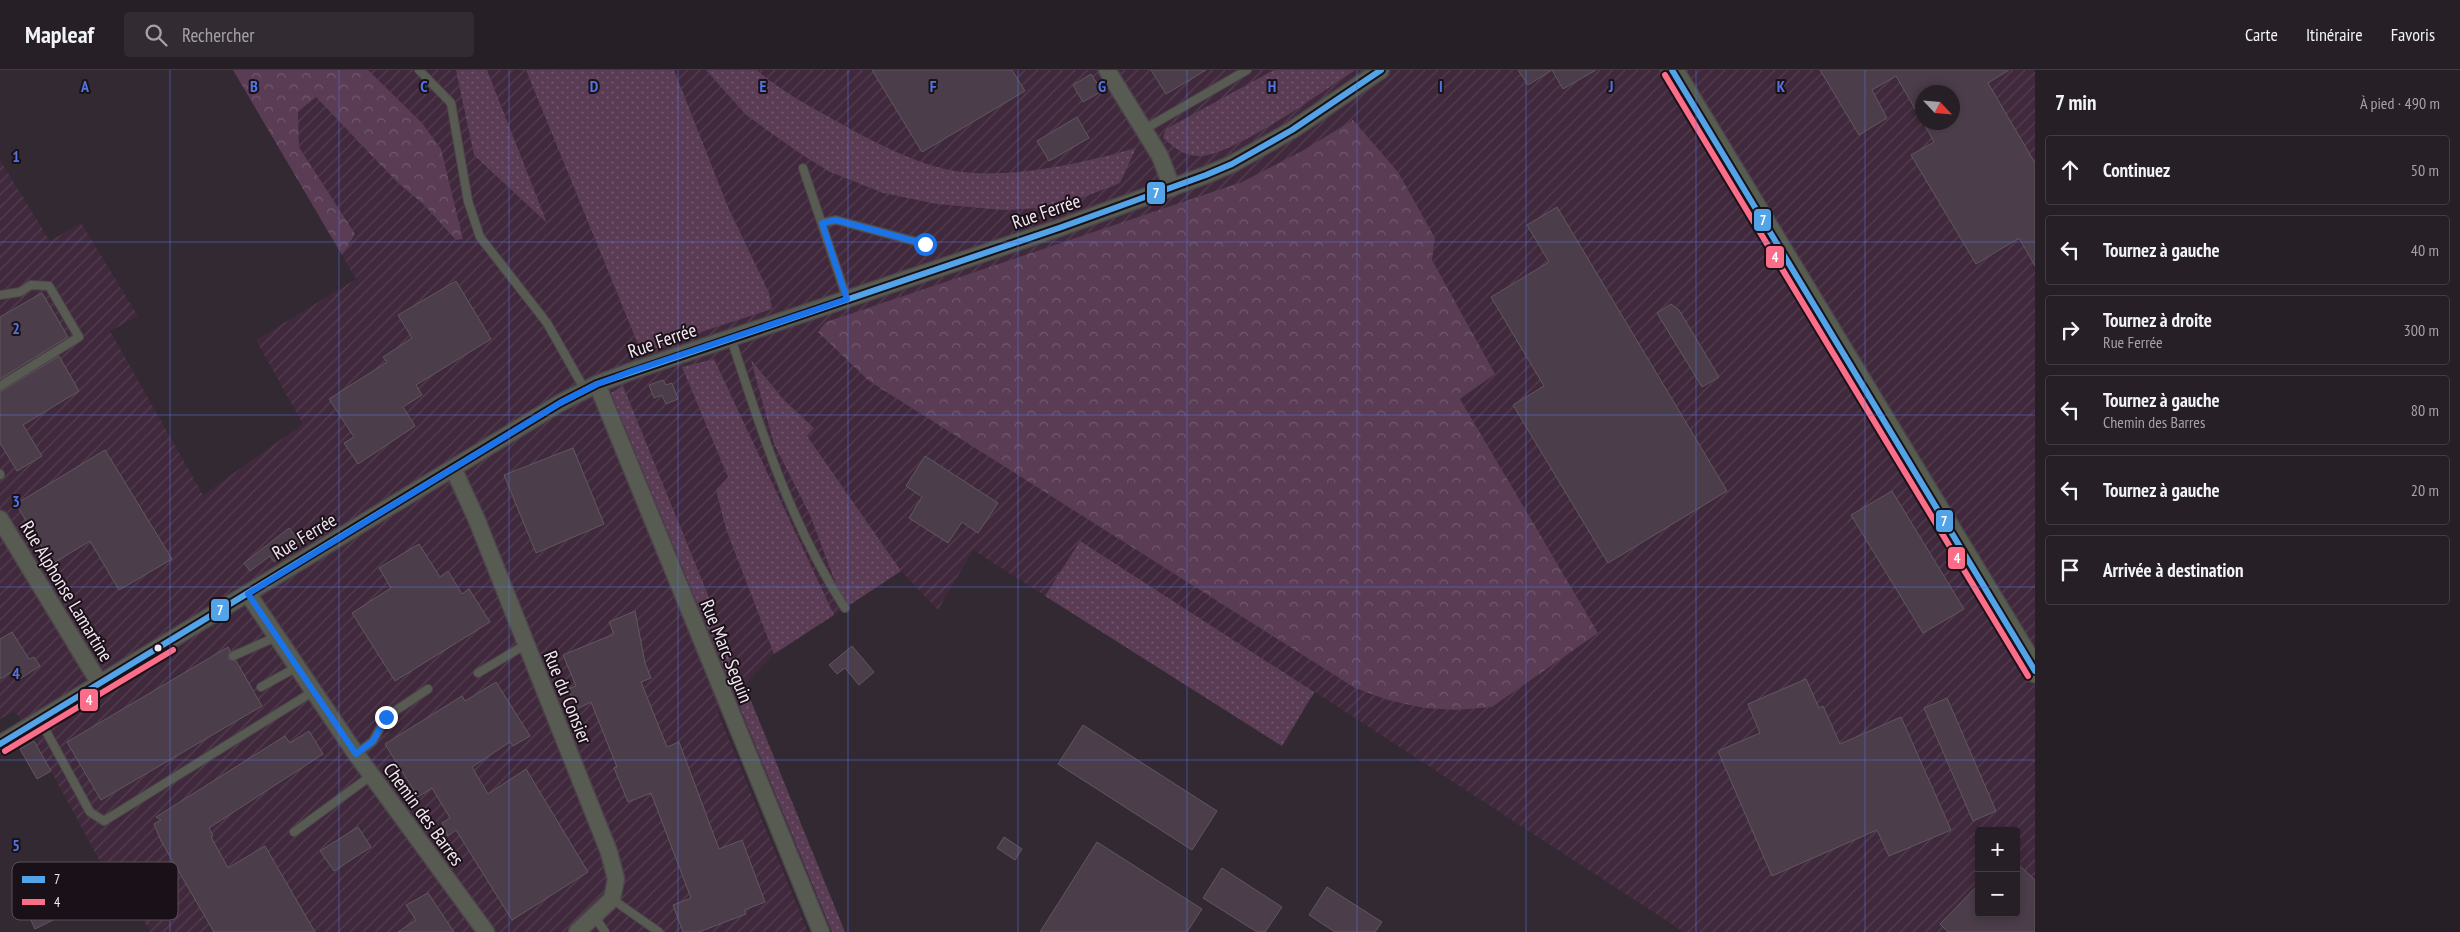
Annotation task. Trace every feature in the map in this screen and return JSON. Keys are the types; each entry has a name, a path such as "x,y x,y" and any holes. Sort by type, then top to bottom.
{"main road":[{"path":"1672,70 2035,672"},
{"path":"1688,70 2035,645"}],"street":[{"path":"1107,70 1160,156 1172,188"},
{"name":"Rue Ferrée","path":"0,744 453,468 591,387 1172,188 1232,164 1292,130 1381,70"},
{"name":"Rue Marc Seguin","path":"591,387 820,932"},
{"name":"Rue du Consier","path":"453,468 476,518 609,852 616,879 612,899"},
{"name":"Rue Alphonse Lamartine","path":"0,520 100,684"},
{"name":"Chemin des Barres","path":"248,594 356,754 486,932"},
{"path":"577,932 612,899"}],"lane":[{"path":"419,70 450,103 468,201 480,237 547,323 591,387"},
{"path":"1143,130 1247,70"},
{"path":"803,168 847,299"},
{"path":"822,223 836,220 925,244"},
{"path":"0,295 20,292 31,285 49,286 79,337 0,386"},
{"path":"731,338 765,446 809,544 846,608"},
{"path":"233,656 276,637"},
{"path":"478,673 525,645"},
{"path":"261,687 297,667"},
{"path":"356,754 373,741 386,717 428,689"},
{"path":"40,720 90,812 104,821 314,691"},
{"path":"294,832 372,775"},
{"path":"612,899 659,932"},
{"path":"595,917 605,932"}],"shaded area":[{"path":"363,70 2035,70 2035,932 1684,932 1315,692 1282,746 973,550 938,610 901,571 774,654 718,713 808,932 150,932 143,920 178,920 178,862 100,862 51,771 15,711 0,719 0,160 50,241 81,223 138,316 110,331 203,495 303,424 256,340 356,279 265,124"}],"green space":[{"path":"233,70 368,70 422,123 441,149 463,239 456,240 424,205 397,182 316,97 298,112 299,147 355,234 342,255"},
{"path":"456,70 487,70 547,223 474,155"},
{"path":"526,70 674,70 728,207 769,293 772,309 642,354"},
{"path":"706,70 757,70 797,99 873,141 918,161 954,171 1006,173 1033,170 1087,161 1136,148 1120,183 1058,207 1003,210 937,204 883,193 828,171 746,115"},
{"path":"1274,70 1355,70 1277,122 1231,147 1212,154 1197,156 1187,154 1178,150 1163,138 1166,129"},
{"path":"1353,120 1398,172 1435,238 1432,260 1495,374 1460,399 1598,633 1492,707 1457,710 1424,708 1388,700 1355,688 869,381 818,332 826,322 1242,182 1302,151"},
{"path":"714,359 834,615 774,654 726,529 716,490 728,477 682,367"},
{"path":"751,360 784,400 814,428 807,436 901,571 845,608 810,515 774,444"},
{"path":"623,386 845,932 832,932 611,393"},
{"path":"1080,541 1314,692 1282,746 1045,596"}],"building":[{"path":"872,70 1012,70 1025,91 922,152"},
{"path":"1151,70 1206,70 1166,94"},
{"path":"1518,70 1552,70 1528,85"},
{"path":"1552,70 1596,70 1563,89"},
{"path":"1820,70 2009,70 1988,83 2035,163 2035,266 2019,238 1976,264 1911,155 1934,142 1927,130 1960,130 1960,85 1915,85 1915,109 1896,76 1872,90 1887,118 1859,135"},
{"path":"1091,74 1102,91 1083,102 1073,85"},
{"path":"1077,117 1089,138 1049,161 1037,141"},
{"path":"1557,207 1727,491 1608,563 1513,405 1544,386 1491,297 1549,262 1527,225"},
{"path":"456,281 491,339 416,385 422,395 403,407 415,426 358,464 344,443 354,437 329,399 387,362 383,357 412,338 398,315"},
{"path":"42,293 68,337 0,379 0,317"},
{"path":"1671,304 1679,310 1719,377 1702,387 1657,313"},
{"path":"59,356 79,391 23,425 42,456 17,471 0,443 0,392"},
{"path":"663,380 666,385 672,383 678,399 666,404 662,395 654,398 649,385"},
{"path":"573,448 604,524 536,553 504,475"},
{"path":"105,450 172,559 119,590 90,541 52,564 16,504"},
{"path":"925,456 998,503 978,533 962,522 948,543 909,518 922,497 906,486"},
{"path":"1892,491 1964,609 1923,633 1851,515"},
{"path":"289,528 300,542 274,562 270,556 250,571 244,563"},
{"path":"419,544 440,577 448,571 462,594 469,589 490,622 395,681 352,613 391,588 379,568"},
{"path":"635,611 645,663 651,678 641,682 667,747 679,742 719,849 742,840 765,902 744,910 746,914 699,932 683,932 673,905 691,898 651,793 628,802 614,768 617,767 591,702 577,709 568,689 576,686 563,655 614,634 609,622"},
{"path":"12,632 29,659 34,657 40,666 18,680 13,671 0,679 0,639"},
{"path":"852,646 874,672 859,685 845,668 837,674 829,665"},
{"path":"228,647 230,651 228,659 236,661 262,706 101,800 67,742"},
{"path":"1806,679 1819,708 1823,706 1840,744 1901,717 1951,830 1889,856 1877,830 1772,876 1718,751 1760,733 1748,704"},
{"path":"496,682 530,736 513,746 510,742 472,767 488,794 526,769 588,872 512,920 456,830 448,836 442,823 450,818 432,788 418,797 385,744 462,696 465,701"},
{"path":"1947,698 1996,811 1973,821 1924,708"},
{"path":"1083,725 1217,811 1192,850 1058,764"},
{"path":"309,731 323,754 209,828 213,836 211,837 228,868 265,846 315,932 214,932 178,870 178,862 173,862 161,841 154,824 161,820 156,817 285,736 290,743"},
{"path":"34,741 51,771 37,779 20,749"},
{"path":"358,827 371,847 334,871 320,851"},
{"path":"1004,837 1022,849 1015,860 997,848"},
{"path":"1097,842 1202,909 1187,932 1040,932"},
{"path":"2020,866 2035,880 2035,932 1948,932 1940,924 1975,888 1975,917 2020,917"},
{"path":"1222,868 1282,907 1265,932 1257,932 1203,898"},
{"path":"1327,887 1382,922 1375,932 1335,932 1309,915"},
{"path":"428,893 454,932 398,932 416,920 406,905"},
{"path":"31,920 53,920 35,929"}],"transit line":[{"name":"7","path":"0,744 560,403 597,384 1059,228 1206,175 1232,164 1292,130 1381,70"},
{"name":"7","path":"1672,70 2035,671"},
{"name":"4","path":"1665,75 2028,676"},
{"name":"4","path":"5,751 173,650"}],"route":[{"path":"386,717 373,741 356,754 248,594 584,390 632,371 847,299 822,223 836,220 925,244"}]}
